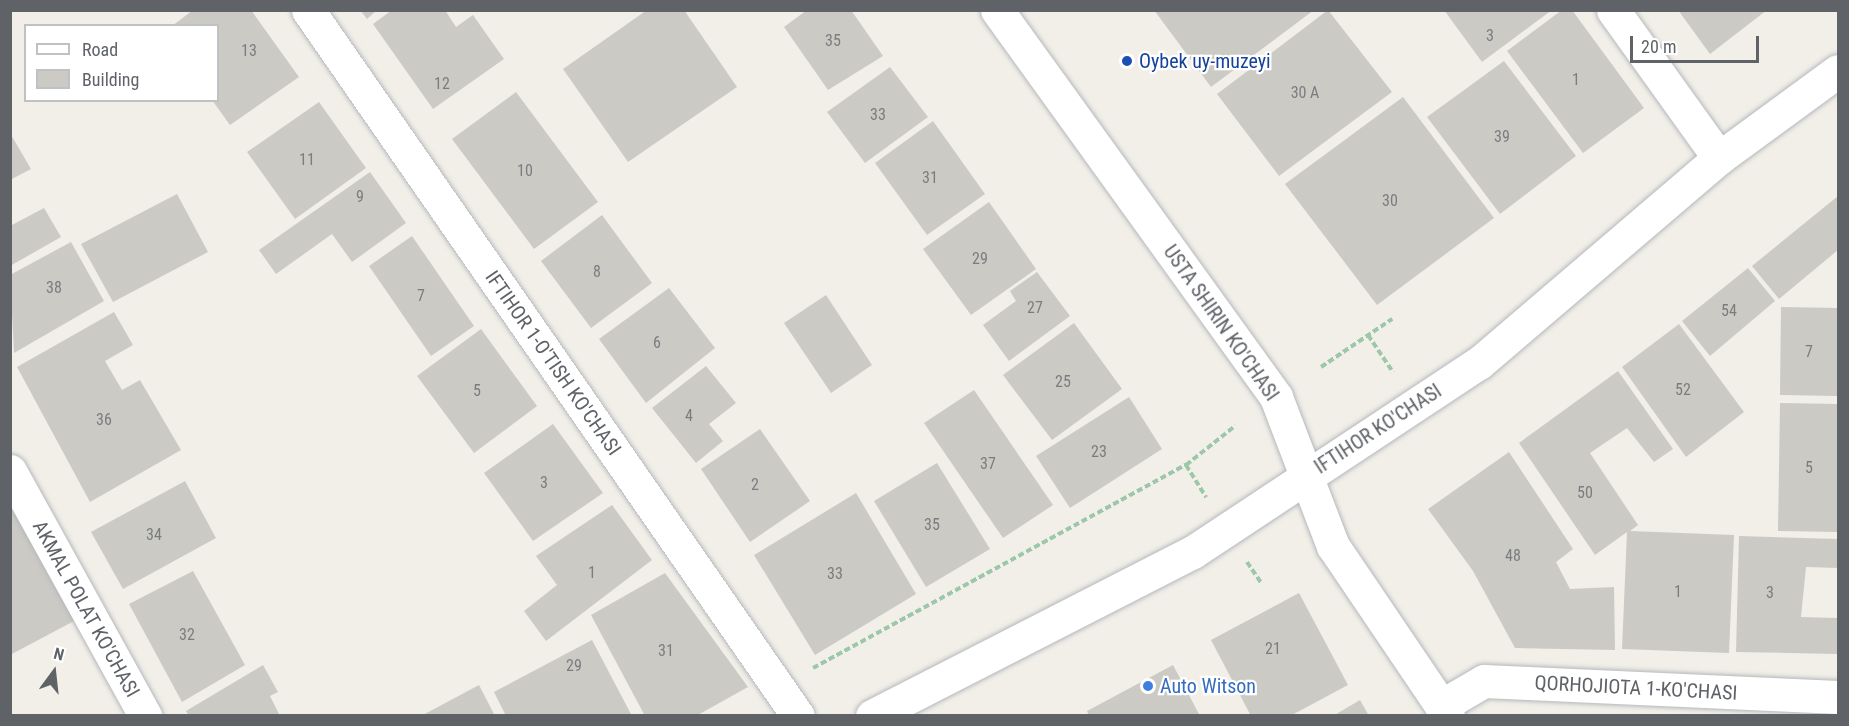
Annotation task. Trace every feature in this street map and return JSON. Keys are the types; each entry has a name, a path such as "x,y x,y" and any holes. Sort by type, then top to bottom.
{"street":[{"name":"IFTIHOR 1-O'TISH KO'CHASI","path":"308,10 798,716"},
{"name":"USTA SHIRIN KO'CHASI","path":"997,10 1276,397 1333,546 1444,711"},
{"path":"1613,10 1719,158"},
{"name":"IFTIHOR KO'CHASI","path":"872,716 1193,552 1479,363 1719,158 1839,72"},
{"name":"AKMAL POLAT KO'CHASI","path":"10,471 145,716"},
{"name":"QORHOJIOTA 1-KO'CHASI","path":"1444,711 1484,681 1839,697"}],"path":[{"path":"1321,367 1392,319"},
{"path":"1368,335 1393,372"},
{"path":"778,687 1186,465 1235,426"},
{"path":"1186,465 1202,491"}],"building":[{"path":"193,10 251,10 299,77 230,125 213,102 219,102 219,24 175,24"},
{"path":"360,10 377,10 367,19"},
{"path":"392,10 445,10 456,27 473,15 504,59 433,109 373,24"},
{"path":"647,10 684,10 737,87 628,162 563,69"},
{"path":"807,10 851,10 883,56 828,90 784,27"},
{"path":"1154,10 1314,10 1211,87"},
{"path":"1328,10 1392,92 1279,176 1217,94"},
{"path":"1444,10 1552,10 1482,62"},
{"path":"1562,10 1572,10 1644,108 1583,153 1507,51"},
{"path":"1678,10 1767,10 1710,54"},
{"path":"1504,61 1576,156 1500,214 1427,117"},
{"path":"890,67 928,117 865,163 827,112"},
{"path":"516,92 598,202 534,249 452,139"},
{"path":"1403,97 1494,218 1377,305 1285,184"},
{"path":"319,102 366,168 295,219 247,152"},
{"path":"933,121 985,194 927,235 875,163"},
{"path":"10,133 31,169 10,180"},
{"path":"370,172 406,223 352,262 332,234 276,274 259,250"},
{"path":"177,194 208,252 113,302 81,244"},
{"path":"1838,196 1838,250 1779,299 1752,266"},
{"path":"989,202 1036,269 971,315 923,249"},
{"path":"44,208 61,237 10,266 10,226"},
{"path":"602,215 652,283 591,328 541,261"},
{"path":"412,236 474,326 431,356 369,266"},
{"path":"71,242 104,301 14,353 10,275"},
{"path":"1748,268 1775,301 1710,356 1682,321"},
{"path":"1037,272 1070,316 1009,361 983,325 1016,301 1010,291"},
{"path":"669,288 715,348 646,403 599,339"},
{"path":"826,295 872,365 831,393 784,323"},
{"path":"1781,307 1838,308 1838,396 1780,395"},
{"path":"114,312 133,345 105,361 122,390 140,380 181,450 90,502 17,367"},
{"path":"1074,323 1122,389 1052,440 1003,375"},
{"path":"1679,324 1744,412 1686,457 1622,367"},
{"path":"481,329 537,406 474,453 417,376"},
{"path":"706,366 736,403 709,424 723,441 696,463 652,408"},
{"path":"1618,371 1673,449 1654,462 1627,428 1590,453 1638,525 1630,531 1734,535 1729,653 1622,649 1627,532 1595,555 1519,443"},
{"path":"974,390 1053,505 1003,538 924,423"},
{"path":"1129,397 1162,449 1070,508 1036,456"},
{"path":"1780,403 1838,404 1838,532 1778,531"},
{"path":"553,424 603,493 533,541 484,473"},
{"path":"760,429 810,501 750,542 701,469"},
{"path":"1509,452 1573,549 1556,562 1570,589 1614,587 1615,650 1515,648 1473,571 1428,509"},
{"path":"937,463 990,549 926,587 874,501"},
{"path":"185,481 216,538 123,589 91,532"},
{"path":"856,493 916,594 815,655 754,555"},
{"path":"10,497 76,620 10,655"},
{"path":"612,505 652,560 546,641 524,611 557,585 536,556"},
{"path":"1739,536 1838,539 1838,568 1806,567 1801,617 1838,618 1838,654 1736,652"},
{"path":"193,571 245,665 182,702 129,604"},
{"path":"665,573 748,687 696,716 645,716 591,615"},
{"path":"1299,593 1348,685 1290,716 1251,716 1211,640"},
{"path":"592,640 632,716 506,716 494,692"},
{"path":"263,665 278,692 270,696 280,716 189,716 186,711"},
{"path":"1173,665 1200,716 1089,716 1087,711"},
{"path":"479,685 495,716 421,716"},
{"path":"1360,700 1369,716 1333,716"}],"place":[{"name":"Oybek uy-muzeyi","path":"1127,61"},
{"name":"Auto Witson","path":"1148,686"}]}
